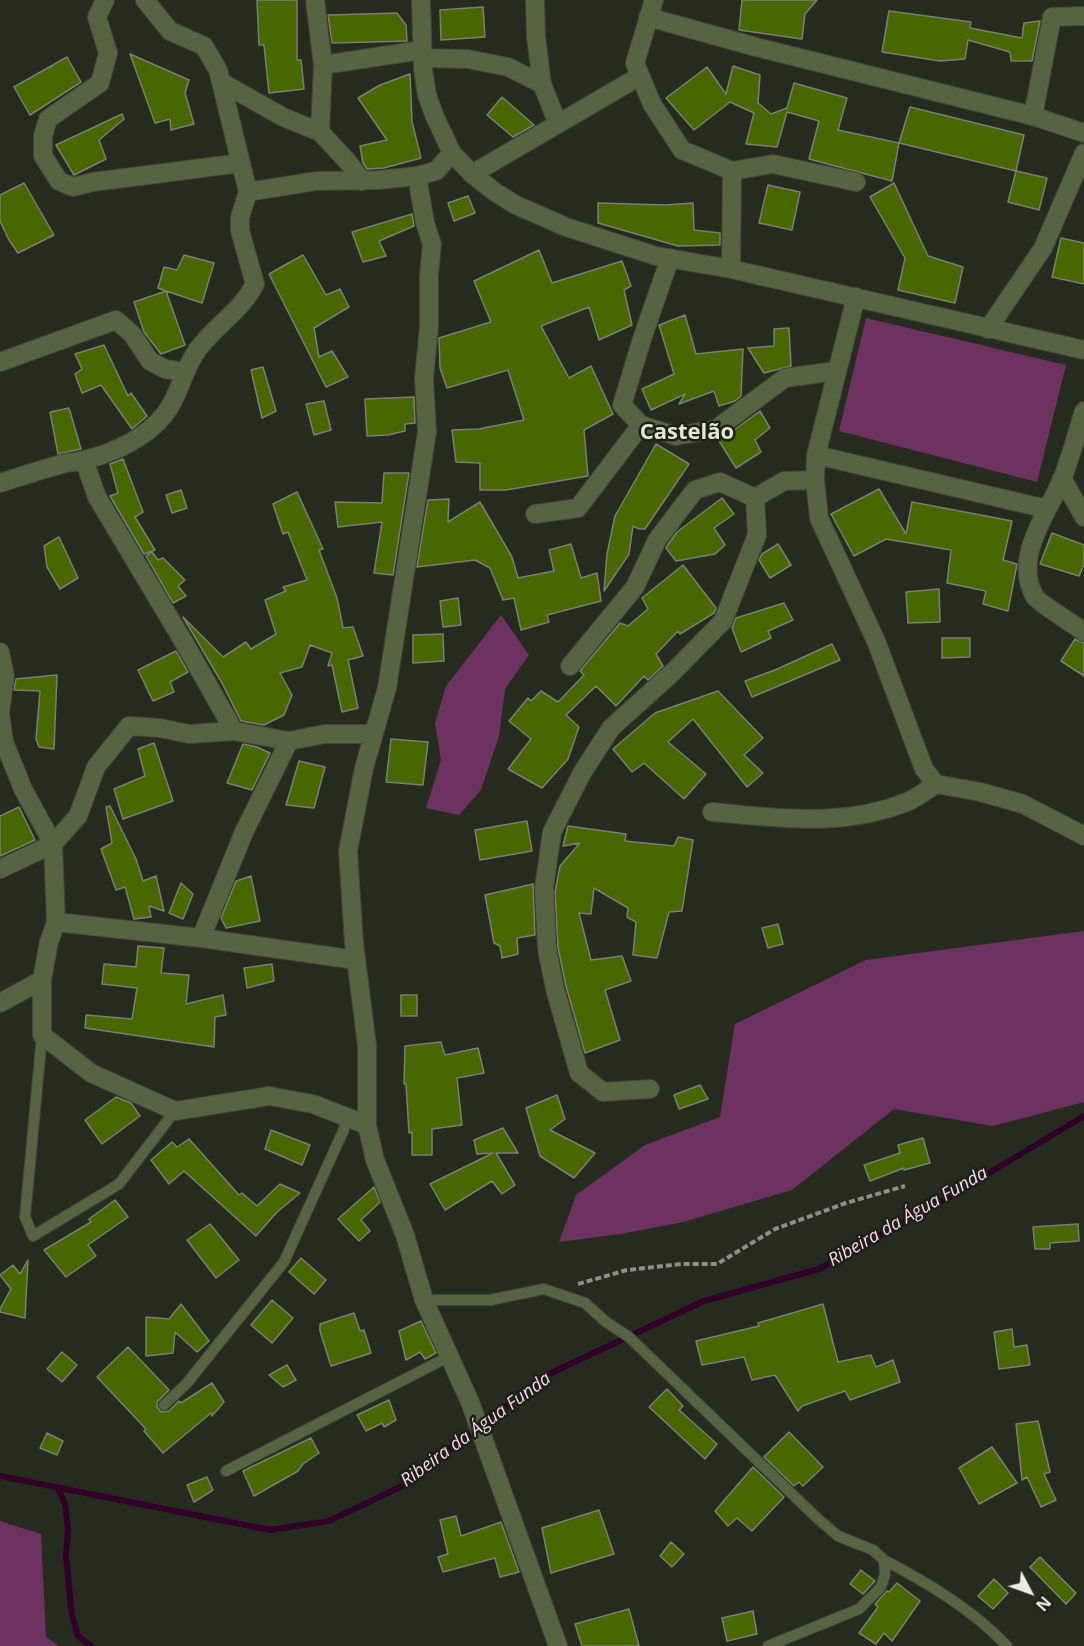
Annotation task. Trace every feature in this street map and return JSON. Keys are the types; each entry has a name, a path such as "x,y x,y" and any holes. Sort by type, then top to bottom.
{"street":[{"path":"105,0 97,17 108,53 100,83 48,119 43,136 43,156 59,181 73,187 93,182 241,163"},
{"path":"0,483 68,462 84,460 123,446 149,432 167,412 184,372 197,349 235,313 249,296 255,284 240,231 240,217 248,192 218,70 204,46 170,31 145,0"},
{"path":"315,0 323,65 320,132"},
{"path":"421,0 422,54 427,95 452,153 472,174 495,192 541,217 656,256 731,269 1084,350"},
{"path":"535,0 536,37 543,84 558,124"},
{"path":"856,182 773,164 732,171 682,150 652,104 634,63 651,9 756,47 1033,116 1084,133"},
{"path":"1033,116 1052,17 1084,16"},
{"path":"323,65 422,54 468,59 508,67 543,84"},
{"path":"472,174 640,76"},
{"path":"221,82 283,117 320,132 362,180"},
{"path":"248,192 316,182 417,176 436,171 452,153"},
{"path":"988,328 1043,248 1084,153"},
{"path":"731,269 732,171"},
{"path":"417,176 425,223 432,244 429,275 429,327 424,378 427,432 387,688 364,768 348,851 356,960 367,1046 367,1125 375,1160 405,1235 424,1300 470,1401 558,1646"},
{"path":"670,258 622,405 641,425 676,436 716,429 785,378 836,371"},
{"path":"856,297 816,455 815,480 819,518 876,641 924,769 936,784 980,792 1023,804 1084,836"},
{"path":"0,362 116,320 132,334 150,361 165,369 184,372"},
{"path":"1084,411 1062,478 1030,549 1027,579 1037,600 1075,617 1084,632"},
{"path":"535,514 578,508 641,425"},
{"path":"816,455 1047,509"},
{"path":"84,460 97,497 234,731"},
{"path":"1062,478 1084,517"},
{"path":"754,498 784,482 815,480"},
{"path":"570,666 635,587 657,540 695,490 720,483 754,498"},
{"path":"650,1089 603,1092 579,1073 555,989 547,949 544,888 552,832 582,773 611,728 673,672 723,621 758,535 754,498"},
{"path":"0,652 5,676 0,713 4,741 23,789 53,844 56,922 49,942 42,980 42,1035 91,1073 175,1111 269,1096 312,1104 367,1125"},
{"path":"0,869 53,844 78,816 96,767 129,726 160,728 189,734 234,731 289,741 324,735 374,734"},
{"path":"201,938 244,832 289,741"},
{"path":"712,812 808,821 864,816 910,801 936,784"},
{"path":"56,922 201,938 356,960"},
{"path":"0,1004 42,980"}],"lane":[{"path":"42,1035 25,1217 33,1236 119,1184 175,1111"},
{"path":"164,1405 194,1374 284,1262 349,1118"},
{"path":"424,1300 490,1300 544,1289 585,1303 606,1322 629,1337 838,1536 873,1550 884,1560 927,1582 994,1632 1007,1646"},
{"path":"226,1471 450,1356"},
{"path":"768,1646 859,1609 881,1587 885,1574 884,1560"}],"path":[{"path":"544,1289 583,1283 627,1270 681,1264 717,1264 775,1229 846,1203 905,1186"}],"shaded area":[{"path":"866,318 1066,365 1037,482 839,431"},
{"path":"501,615 529,655 505,689 499,736 481,790 459,815 426,808 441,760 435,723 446,686"},
{"path":"1084,931 1084,1102 993,1126 894,1109 792,1190 683,1222 621,1234 559,1242 576,1195 645,1145 720,1117 735,1024 866,960"},
{"path":"0,1521 41,1534 46,1637 59,1646 0,1646"}],"building":[{"path":"257,0 297,0 297,60 301,60 304,89 269,93 264,45 259,45"},
{"path":"742,0 817,0 805,14 802,39 739,30"},
{"path":"483,7 485,37 441,40 440,10"},
{"path":"889,11 971,22 970,28 1022,38 1024,23 1040,21 1032,61 1011,61 1010,52 968,40 965,59 940,61 882,52"},
{"path":"397,13 406,25 407,41 332,43 328,15"},
{"path":"130,54 189,80 185,93 194,124 171,130 170,119 155,123"},
{"path":"67,57 81,82 30,115 14,87"},
{"path":"733,66 760,75 758,103 771,114 787,108 794,83 847,98 838,130 899,143 892,181 809,159 819,121 787,112 777,147 746,144 754,113 730,102 694,130 666,98 707,67 726,94"},
{"path":"410,74 412,122 421,158 384,168 367,169 363,163 360,146 387,140 358,98 380,85"},
{"path":"502,97 534,125 513,137 487,115"},
{"path":"910,107 1024,135 1016,171 899,143"},
{"path":"122,114 124,119 99,140 106,159 74,175 56,145"},
{"path":"1016,171 1047,178 1039,210 1008,202"},
{"path":"24,183 54,235 18,253 0,221 0,195"},
{"path":"894,183 928,256 963,267 955,303 898,290 905,258 870,197"},
{"path":"768,185 800,192 792,230 759,223"},
{"path":"468,196 475,213 454,221 448,203"},
{"path":"598,203 665,205 693,203 694,230 720,233 720,245 678,246 598,223"},
{"path":"412,214 414,226 379,241 386,256 363,262 352,232"},
{"path":"1061,238 1084,243 1084,284 1052,277"},
{"path":"539,250 552,283 622,261 631,286 624,290 632,325 599,340 589,307 541,326 569,378 591,366 613,414 584,430 588,476 506,490 480,490 480,463 456,462 452,430 479,429 524,420 508,370 447,388 440,368 439,338 491,322 474,281"},
{"path":"184,255 214,263 202,303 158,288 164,267 177,270"},
{"path":"303,255 326,295 340,289 349,307 314,328 319,357 332,351 348,377 326,387 269,274"},
{"path":"166,291 185,345 161,354 144,332 134,302"},
{"path":"685,315 696,354 743,349 741,396 735,401 719,406 714,391 679,404 685,394 651,410 642,389 674,374 659,325"},
{"path":"789,328 791,366 764,373 748,348 774,346 774,329"},
{"path":"104,345 128,396 131,393 147,416 132,429 101,385 82,393 75,374 82,369 75,354"},
{"path":"263,367 276,411 262,418 251,370"},
{"path":"414,397 415,423 405,424 405,431 367,436 365,399"},
{"path":"324,401 331,430 314,435 306,404"},
{"path":"69,408 81,449 58,454 50,412"},
{"path":"760,411 770,428 755,440 761,452 736,468 719,441"},
{"path":"656,444 689,464 645,529 633,526 629,554 604,591 607,554 615,516"},
{"path":"123,459 143,512 135,517 155,550 144,554 110,496 118,493 110,464"},
{"path":"384,473 409,473 393,575 374,573 382,522 338,527 335,502 382,503"},
{"path":"879,489 906,534 912,502 1012,521 1003,560 1017,564 1008,611 983,604 986,591 947,583 951,550 886,539 854,556 831,514"},
{"path":"181,490 187,508 172,513 166,495"},
{"path":"297,492 323,549 319,550 337,598 343,628 353,627 363,656 348,660 358,708 342,712 332,665 328,666 332,653 310,645 302,667 280,673 292,695 284,715 264,725 241,721 222,683 183,617 223,657 246,642 251,649 276,634 265,600 286,591 283,587 307,580 288,532 283,534 273,504"},
{"path":"722,498 734,514 714,528 725,545 715,554 676,561 666,548 677,532"},
{"path":"449,499 448,522 480,502 512,557 518,578 554,571 549,550 571,544 581,578 597,573 601,601 547,615 549,622 521,630 514,598 503,600 490,568 475,560 417,567 428,500"},
{"path":"1052,533 1084,545 1084,564 1079,576 1040,564"},
{"path":"59,537 78,578 60,589 47,567 44,546"},
{"path":"778,544 791,565 770,578 759,560 762,554"},
{"path":"152,552 158,560 163,558 185,580 178,586 186,596 173,603 146,556"},
{"path":"683,565 716,608 714,613 680,634 678,631 656,654 663,666 648,680 644,676 616,706 596,686 566,715 579,727 568,759 542,788 508,769 531,739 509,721 528,698 531,701 541,691 558,702 584,675 580,671 620,623 628,626 648,609 642,598"},
{"path":"939,589 940,622 908,623 906,592"},
{"path":"458,598 461,625 443,627 440,601"},
{"path":"784,603 793,620 768,631 771,638 741,652 732,628 736,618"},
{"path":"443,634 444,661 413,663 413,635"},
{"path":"942,638 970,638 970,657 942,658"},
{"path":"1075,639 1084,643 1084,676 1061,661"},
{"path":"832,644 840,660 752,697 745,681"},
{"path":"176,651 188,672 170,682 174,692 153,701 138,670"},
{"path":"57,675 54,749 39,747 36,739 40,691 14,690 16,679"},
{"path":"718,691 763,738 744,755 763,773 747,787 693,719 668,742 706,774 684,799 644,763 632,772 613,749 655,713"},
{"path":"391,739 428,742 423,785 386,782"},
{"path":"154,743 173,801 123,819 114,789 145,776 138,749"},
{"path":"243,744 270,753 252,790 227,783"},
{"path":"299,761 325,767 314,808 286,805"},
{"path":"110,806 136,859 143,881 156,876 164,911 149,906 151,917 134,919 125,887 116,890 101,849 112,843 106,807"},
{"path":"19,807 35,840 0,856 0,816"},
{"path":"527,821 532,851 480,860 475,830"},
{"path":"568,826 626,834 625,841 674,846 678,837 693,840 682,911 669,912 657,958 633,955 636,922 627,917 628,908 594,888 591,914 579,913 591,960 622,956 631,981 605,990 620,1040 585,1053 558,948 555,892 560,866 580,843 563,846"},
{"path":"251,876 260,921 226,928 221,918 236,881"},
{"path":"181,883 193,894 183,919 169,913"},
{"path":"533,884 535,935 517,938 518,954 502,958 500,946 494,943 485,895"},
{"path":"778,924 783,944 768,948 762,928"},
{"path":"138,946 164,948 161,973 189,975 186,1004 223,995 226,1015 215,1017 214,1047 85,1028 86,1015 132,1019 137,988 102,984 104,964 136,967"},
{"path":"272,964 274,981 247,988 244,968"},
{"path":"401,995 417,995 417,1016 401,1016"},
{"path":"441,1042 445,1055 478,1048 484,1073 457,1078 462,1125 432,1129 432,1155 412,1155 412,1132 409,1133 406,1084 404,1084 405,1046"},
{"path":"700,1085 708,1099 679,1109 674,1095"},
{"path":"557,1095 565,1119 550,1130 595,1153 574,1178 540,1156 526,1108"},
{"path":"116,1097 131,1103 140,1116 102,1144 85,1120"},
{"path":"503,1128 518,1153 496,1153 515,1185 502,1194 492,1181 445,1210 430,1184 493,1153 477,1154 474,1140"},
{"path":"271,1130 310,1145 302,1165 265,1149"},
{"path":"923,1138 930,1163 904,1170 904,1168 870,1181 864,1165 900,1153 898,1145"},
{"path":"189,1139 239,1195 242,1193 257,1206 280,1184 300,1193 276,1213 256,1236 184,1171 169,1184 151,1160 172,1142 177,1147"},
{"path":"374,1187 380,1202 361,1220 370,1231 359,1241 338,1219"},
{"path":"115,1200 128,1217 88,1245 96,1256 66,1277 44,1250 91,1222 89,1219"},
{"path":"210,1224 239,1260 216,1278 187,1240"},
{"path":"1078,1224 1079,1241 1050,1243 1050,1249 1035,1249 1033,1227"},
{"path":"301,1258 326,1280 314,1294 289,1272"},
{"path":"28,1260 25,1318 0,1312 11,1289 0,1275 13,1265 20,1274"},
{"path":"272,1300 293,1318 272,1343 251,1325"},
{"path":"181,1304 209,1341 197,1352 175,1332 173,1353 146,1356 146,1317 169,1319"},
{"path":"823,1304 838,1362 871,1355 876,1367 893,1360 900,1382 850,1400 845,1391 802,1406 798,1411 775,1375 752,1380 744,1357 702,1365 696,1341 759,1326 758,1323"},
{"path":"354,1313 360,1331 364,1330 371,1353 331,1366 320,1324"},
{"path":"421,1321 436,1353 425,1359 420,1352 406,1360 399,1331"},
{"path":"1012,1329 1014,1347 1027,1345 1030,1365 999,1369 994,1332"},
{"path":"128,1347 169,1390 157,1402 157,1407 161,1412 169,1411 179,1401 181,1403 212,1383 224,1402 212,1416 211,1413 163,1453 144,1431 146,1429 97,1377"},
{"path":"62,1352 77,1365 62,1382 47,1369"},
{"path":"287,1365 296,1380 283,1387 269,1375"},
{"path":"667,1389 683,1406 679,1410 717,1444 705,1459 649,1407"},
{"path":"389,1400 396,1420 384,1427 382,1423 366,1431 357,1415"},
{"path":"1038,1421 1050,1472 1044,1474 1056,1500 1041,1507 1027,1477 1022,1480 1016,1424"},
{"path":"789,1432 823,1467 803,1486 799,1482 794,1486 764,1457"},
{"path":"47,1433 63,1441 57,1455 40,1448"},
{"path":"311,1438 319,1453 303,1464 298,1471 254,1496 243,1471"},
{"path":"992,1447 1017,1483 979,1504 959,1468"},
{"path":"753,1467 784,1497 752,1531 737,1518 728,1526 715,1511"},
{"path":"207,1477 213,1490 194,1502 187,1485"},
{"path":"599,1510 614,1554 551,1573 542,1528"},
{"path":"456,1516 461,1536 501,1522 519,1572 500,1577 495,1558 443,1572 438,1557 448,1554 440,1520"},
{"path":"671,1542 684,1554 672,1567 660,1556"},
{"path":"1040,1557 1076,1593 1066,1604 1030,1567"},
{"path":"861,1570 875,1581 863,1594 850,1584"},
{"path":"994,1579 1008,1593 993,1609 978,1596"},
{"path":"897,1583 920,1601 892,1641 884,1633 876,1644 859,1633 878,1607 875,1604"},
{"path":"629,1609 639,1646 582,1646 575,1624"},
{"path":"753,1611 757,1634 727,1641 722,1618"}],"waterway":[{"name":"Ribeira da Água Funda","path":"0,1476 270,1530 329,1521 402,1486 547,1375 704,1301 819,1269 944,1200 1084,1116"},
{"path":"58,1488 65,1504 68,1528 66,1556 72,1616 78,1636 91,1646"}],"district":[{"name":"Castelão","path":"687,433"}]}
